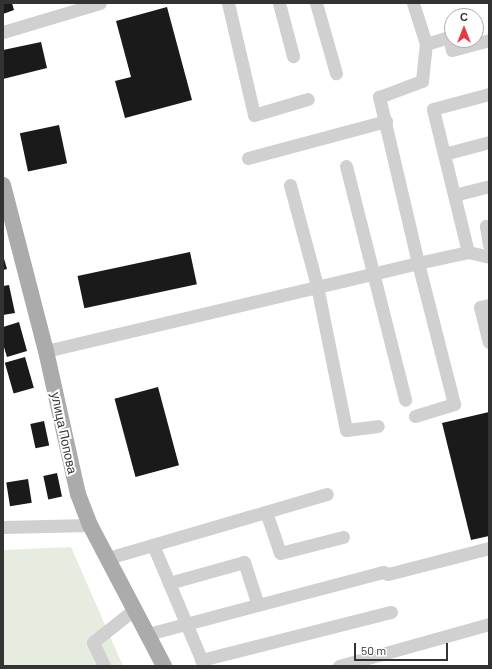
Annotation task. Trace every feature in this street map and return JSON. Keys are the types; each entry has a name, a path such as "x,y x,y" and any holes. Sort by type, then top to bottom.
{"main road":[{"name":"улица Попова","path":"3,185 46,351 78,494 90,525 164,666"}],"street":[{"path":"3,32 100,3"},
{"path":"228,3 254,115 308,99"},
{"path":"279,3 292,56"},
{"path":"316,3 336,73"},
{"path":"413,3 426,44 422,81 379,97 386,121 418,263 454,404 415,416"},
{"path":"426,44 449,37 452,50 489,40"},
{"path":"468,252 433,109 489,94"},
{"path":"248,158 386,121"},
{"path":"444,154 489,142"},
{"path":"346,166 374,272 405,400"},
{"path":"290,185 316,286 346,430 378,426"},
{"path":"454,195 489,186"},
{"path":"489,226 486,226 489,246"},
{"path":"46,351 374,272 468,252 489,257"},
{"path":"489,305 480,307 489,342"},
{"path":"108,558 327,494"},
{"path":"266,512 280,553 343,537"},
{"path":"3,527 90,525"},
{"path":"153,545 203,663 391,612"},
{"path":"148,634 383,572 388,574 489,548"},
{"path":"169,583 244,562 258,605"},
{"path":"104,666 93,642 134,609"},
{"path":"339,666 489,624"}],"shaded area":[{"path":"71,547 123,666 3,666 3,550"}],"building":[{"path":"3,3 12,3 14,10 3,14"},
{"path":"167,7 192,100 125,118 115,81 131,77 116,21"},
{"path":"41,42 47,68 3,79 3,50"},
{"path":"59,125 67,163 28,171 20,133"},
{"path":"190,252 197,284 84,308 78,276"},
{"path":"3,255 7,269 3,270"},
{"path":"9,285 15,313 3,315 3,286"},
{"path":"19,322 27,351 7,357 3,344 3,327"},
{"path":"25,357 34,388 14,394 5,363"},
{"path":"158,387 179,465 135,477 115,399"},
{"path":"489,412 489,536 471,540 442,423"},
{"path":"44,421 49,445 36,448 30,424"},
{"path":"57,473 62,496 48,499 43,476"},
{"path":"28,479 32,503 10,506 6,482"}]}
